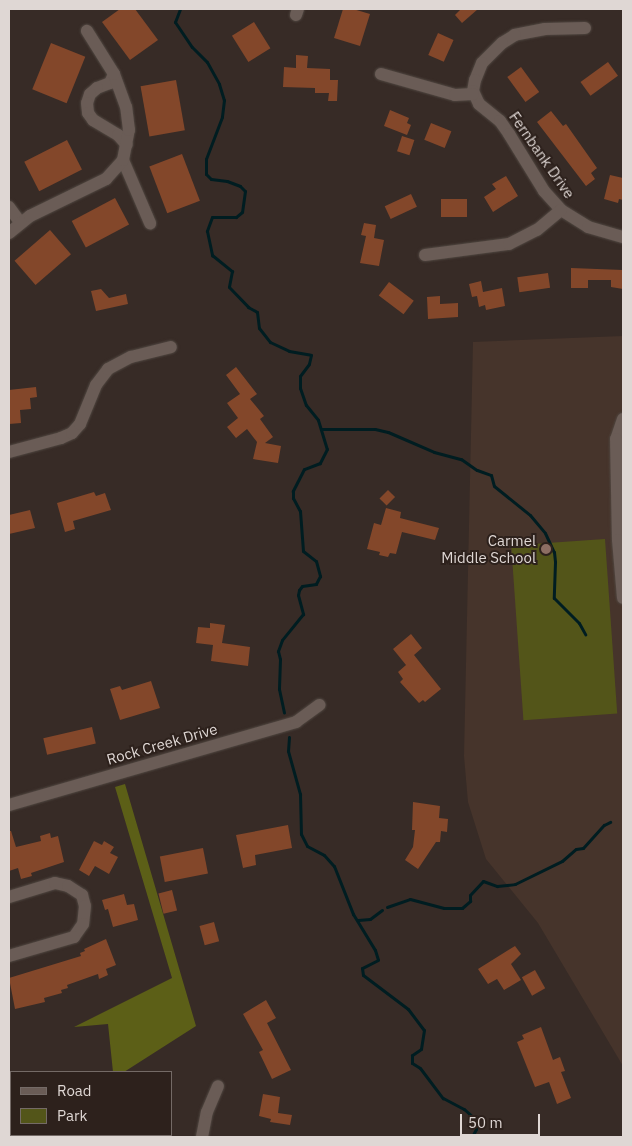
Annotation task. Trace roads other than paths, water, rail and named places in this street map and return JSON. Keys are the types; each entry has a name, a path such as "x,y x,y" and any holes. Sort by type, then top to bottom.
{"street":[{"path":"381,74 455,95 474,94 473,84 482,63 502,42 521,33 585,28"},
{"path":"9,232 20,222 106,179 123,160 129,130 126,107 114,74 87,31"},
{"path":"114,74 110,83 97,88 90,94 87,102 88,113 93,120 118,135 127,145"},
{"name":"Fernbank Drive","path":"474,94 478,104 500,121 544,191 561,210 588,227 623,236"},
{"path":"123,160 150,223"},
{"path":"9,207 20,222"},
{"path":"425,256 509,244 537,230 561,210"},
{"path":"9,452 61,438 72,433 80,424 96,385 108,370 120,361 171,347"},
{"path":"623,419 616,439 618,540 623,598"},
{"name":"Rock Creek Drive","path":"9,806 296,722 319,705"},
{"path":"9,897 55,884 68,886 82,895 85,906 83,924 74,937 9,956"},
{"path":"202,1137 207,1112 218,1086"}],"waterway":[{"path":"180,9 175,22 192,47 207,62 219,84 224,100 222,117 206,159 206,174 211,179 227,181 240,186 245,191 242,212 236,217 212,217 207,231 212,255 232,271 229,287 248,307 257,312 259,328 270,342 289,351 311,355 309,364 300,376 300,388 306,405 318,420 327,449 320,463 304,469 293,491 293,498 300,511 303,551 316,561 320,576 316,584 302,586 299,590 298,595 303,614 282,640 278,651 280,659 279,689 284,712"},
{"path":"321,429 375,429 388,432 434,452 461,459 477,470 491,475 494,486 530,515 545,533 554,552 554,598 579,623 585,634"},
{"path":"289,737 288,751 300,794 301,834 307,846 324,855 334,866 353,914 375,950 378,960 362,968 363,975 408,1009 424,1030 421,1049 412,1055 412,1063 420,1068 443,1098 464,1109 475,1119 476,1129 472,1137"},
{"path":"387,907 410,899 444,908 462,908 470,901 470,895 483,881 497,886 515,884 562,861 576,849 583,848 604,825 610,822"},
{"path":"358,920 370,919 382,910"}],"place":[{"name":"Carmel Middle School","path":"546,549"}]}
